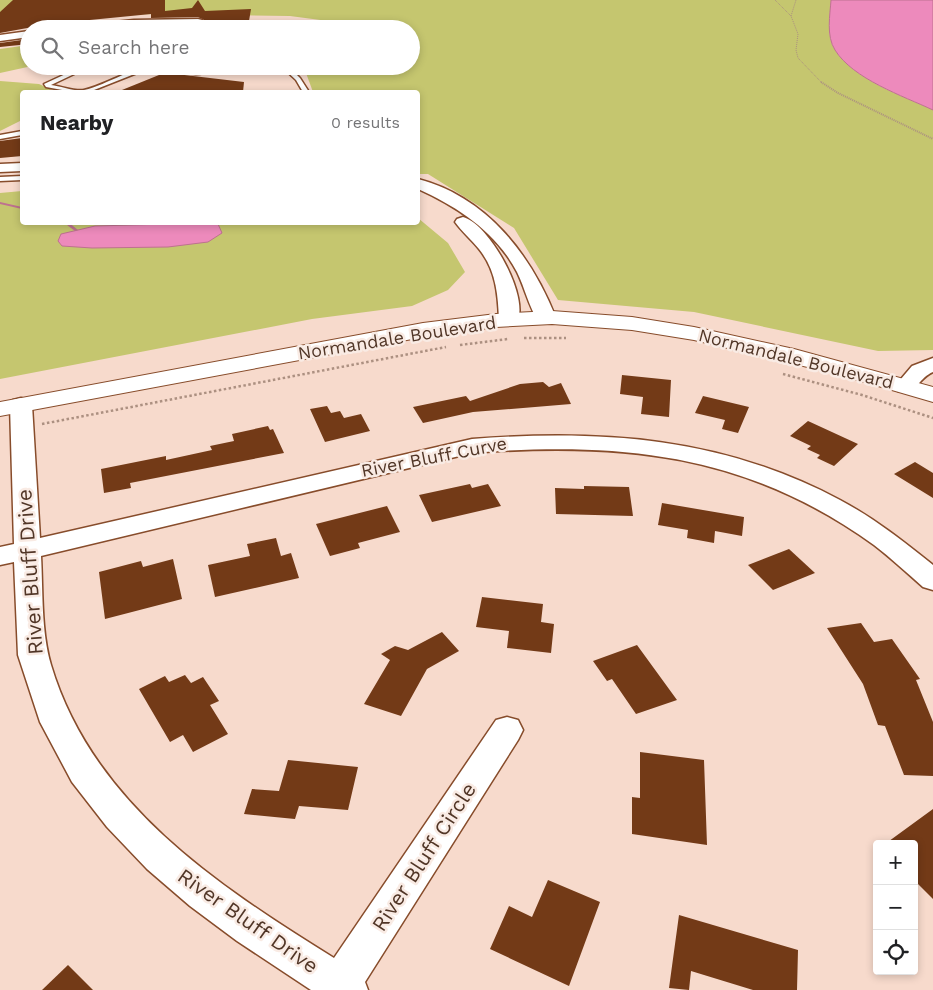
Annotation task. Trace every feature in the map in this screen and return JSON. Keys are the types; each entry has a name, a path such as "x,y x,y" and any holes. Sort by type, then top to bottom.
{"street":[{"path":"0,38 20,35"},
{"path":"0,168 20,168"},
{"path":"420,185 446,195 485,220 511,246 546,318"},
{"path":"420,197 462,221 486,245 501,268 508,289 512,329"},
{"name":"Normandale Boulevard","path":"14,414 422,330 512,329 546,318 609,321 698,334 775,351 906,386 919,370 933,364"},
{"path":"906,386 933,395"},
{"name":"River Bluff Drive","path":"14,414 14,552 30,612 36,664 53,718 84,773 128,828 186,880 342,988"},
{"name":"River Bluff Curve","path":"14,552 472,446 524,440 576,440 628,444 682,452 729,464 776,480 822,500 867,526 908,557 933,580"},
{"name":"River Bluff Circle","path":"342,988 508,730"}],"lane":[{"path":"68,75 47,84 48,86 69,90"},
{"path":"90,90 128,75"},
{"path":"294,75 305,90"},
{"path":"0,137 20,133"},
{"path":"0,179 20,178"}],"path":[{"path":"775,0 791,16 798,34 796,50 798,58 822,83 838,93 933,139"},
{"path":"791,16 796,0"},
{"path":"457,345 512,329"},
{"path":"524,338 573,338"},
{"path":"14,414 448,346"},
{"path":"775,372 862,395 933,418"}],"shaded area":[{"path":"0,0 831,0 830,38 835,50 843,60 854,70 879,86 933,110 933,350 878,351 694,312 558,300 514,228 428,174 420,174 420,90 312,90 307,75 420,75 420,20 320,20 290,16 132,14 66,20 20,20 20,24 0,26"},
{"path":"831,0 933,0 933,110 879,86 854,70 843,60 835,50 830,38"},
{"path":"20,46 20,69 0,73 0,49"},
{"path":"0,81 39,84 52,90 20,90 20,121 0,131"},
{"path":"20,191 20,225 420,225 420,220 448,243 465,272 448,290 412,306 312,319 0,379 0,193"},
{"path":"218,225 222,233 208,242 168,247 92,248 62,246 58,241 61,234 95,226"}],"building":[{"path":"13,0 165,0 165,11 192,8 198,0 205,11 251,9 249,20 204,20 198,17 151,18 151,14 90,20 20,20 20,29 0,33 0,12"},
{"path":"20,40 20,45 0,47 0,43"},
{"path":"159,75 184,75 244,82 243,90 122,90"},
{"path":"20,138 20,156 0,158 0,141"},
{"path":"622,375 671,380 669,417 641,414 643,397 620,394"},
{"path":"543,382 549,387 561,383 571,404 473,412 423,423 413,407 466,396 470,401 520,384"},
{"path":"703,396 749,407 738,433 722,429 725,420 695,413"},
{"path":"327,406 331,413 340,411 344,418 361,414 370,431 325,442 310,409"},
{"path":"808,421 858,444 834,466 817,458 820,455 807,449 811,446 790,436"},
{"path":"268,426 270,430 273,429 284,453 130,483 131,488 104,493 101,469 166,456 166,460 212,450 210,446 234,441 232,434"},
{"path":"915,462 933,473 933,498 894,474"},
{"path":"470,484 472,488 488,484 501,506 432,522 419,495"},
{"path":"584,486 629,487 633,516 556,514 555,488 584,489"},
{"path":"662,503 744,517 742,536 715,531 714,543 687,538 688,530 658,525"},
{"path":"387,506 400,532 358,543 360,548 330,556 316,524"},
{"path":"276,538 281,556 291,553 299,578 215,597 208,565 250,556 247,544"},
{"path":"789,549 815,573 773,590 748,565"},
{"path":"173,559 182,599 105,619 99,572 141,561 143,567"},
{"path":"482,597 543,604 541,622 554,624 551,653 507,648 509,631 476,627"},
{"path":"861,623 874,642 892,639 920,679 916,680 933,722 933,776 904,775 885,726 878,725 863,684 827,628"},
{"path":"442,632 459,651 427,669 401,716 364,704 390,660 381,654 395,646 408,650"},
{"path":"637,645 677,700 636,714 612,679 607,681 593,661"},
{"path":"185,675 191,683 203,677 219,701 210,705 228,734 193,752 183,735 170,742 139,689 165,676 169,682"},
{"path":"640,752 704,760 707,845 632,834 632,797 640,798"},
{"path":"288,760 358,767 348,810 299,806 295,819 244,814 252,789 279,791"},
{"path":"933,809 933,899 918,884 918,840 890,840"},
{"path":"548,880 600,902 569,986 490,949 509,906 532,917"},
{"path":"679,915 798,950 797,990 753,990 691,971 689,990 669,988"},
{"path":"68,965 93,990 42,990"}],"waterway":[{"path":"0,203 20,208"},
{"path":"69,225 76,230"}]}
